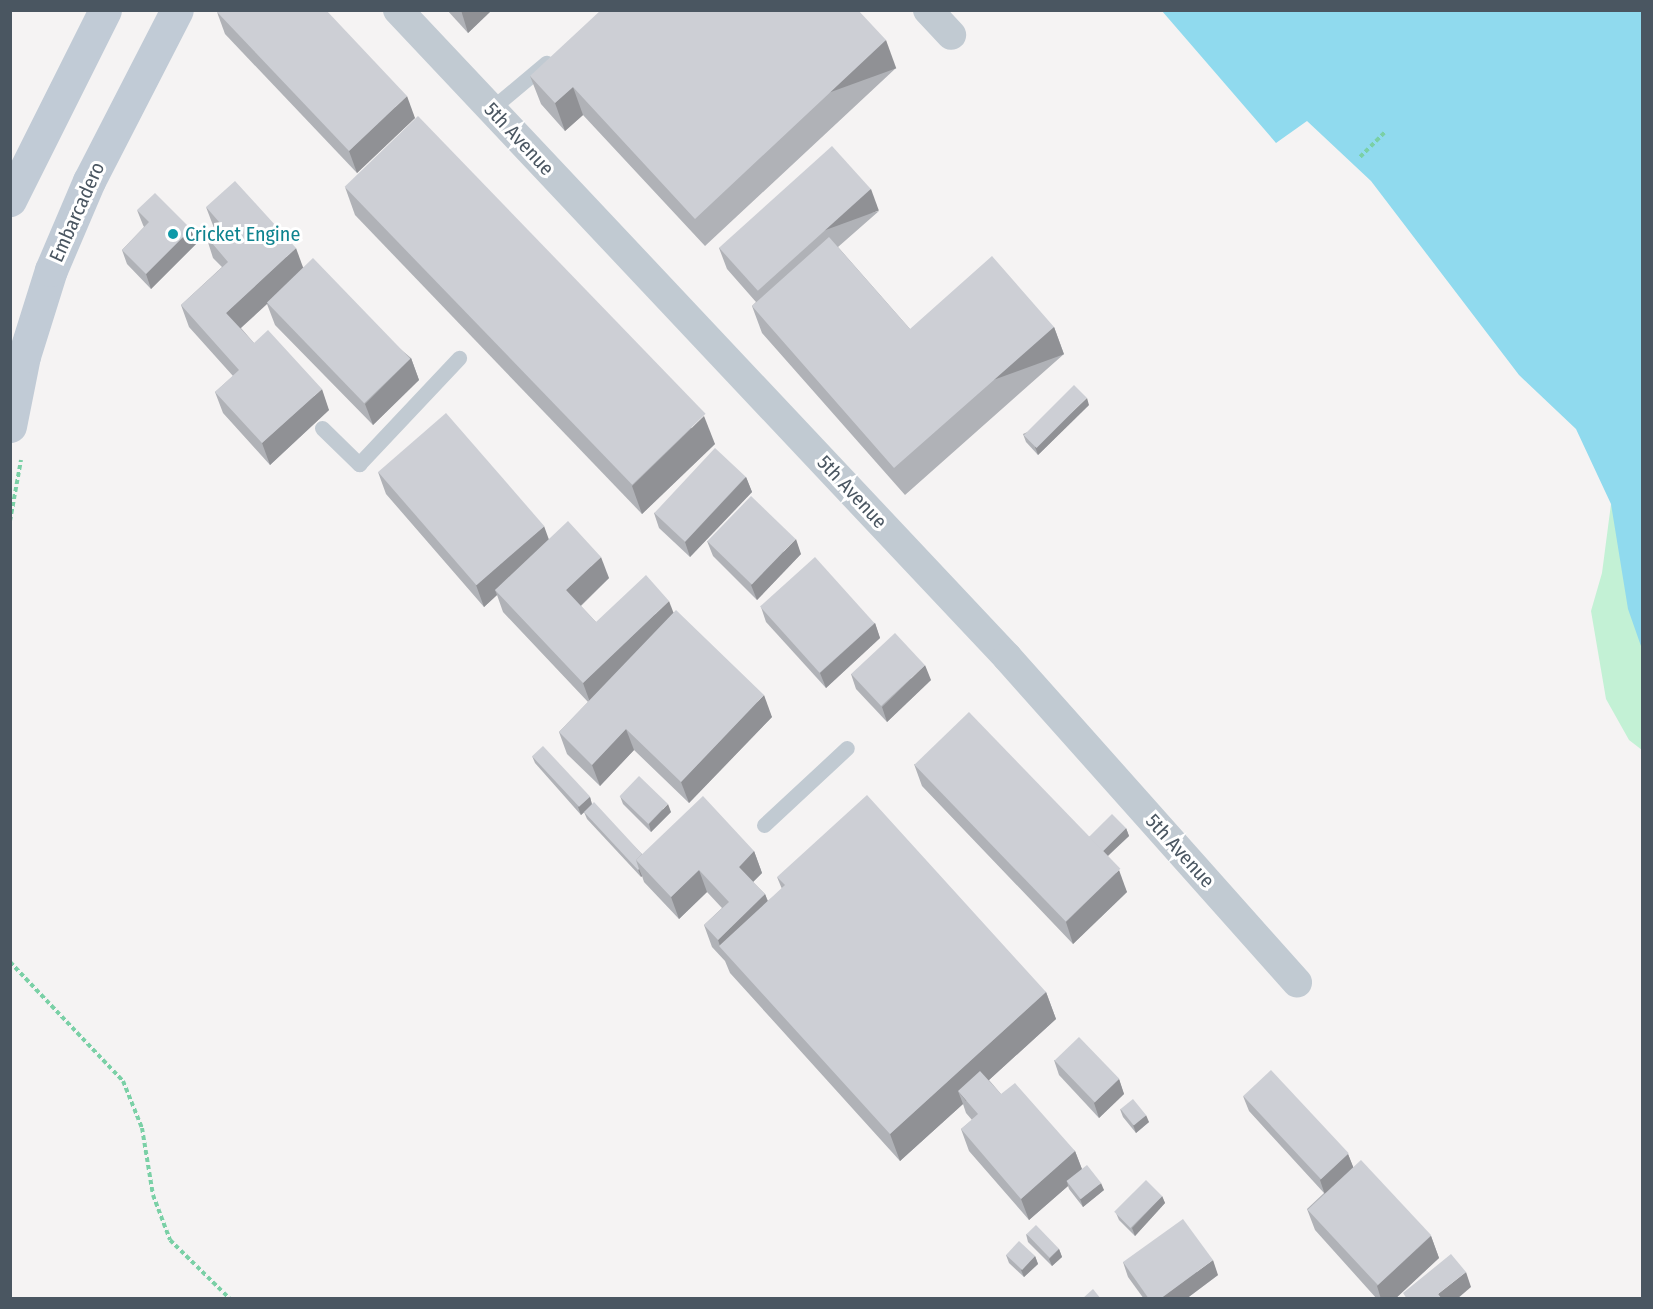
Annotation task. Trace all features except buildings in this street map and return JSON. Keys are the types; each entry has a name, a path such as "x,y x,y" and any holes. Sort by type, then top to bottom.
{"main road":[{"path":"10,200 105,10"},
{"name":"Embarcadero","path":"10,426 24,356 51,270 89,181 177,10"}],"street":[{"name":"5th Avenue","path":"398,10 1007,657 1297,982"},
{"path":"928,10 951,35"}],"lane":[{"path":"491,109 561,50"},
{"path":"322,428 359,464 459,358"},
{"path":"764,825 847,748"}],"path":[{"path":"1360,157 1386,131"},
{"path":"10,962 123,1082 142,1128 153,1195 170,1240 229,1299"}],"green space":[{"path":"1611,504 1642,535 1642,750 1629,740 1606,699 1591,611 1602,573"}],"water":[{"path":"1162,11 1642,11 1642,649 1628,609 1611,504 1576,429 1519,375 1371,181 1307,121 1276,143"}],"place":[{"name":"Cricket Engine","path":"173,234"}]}
